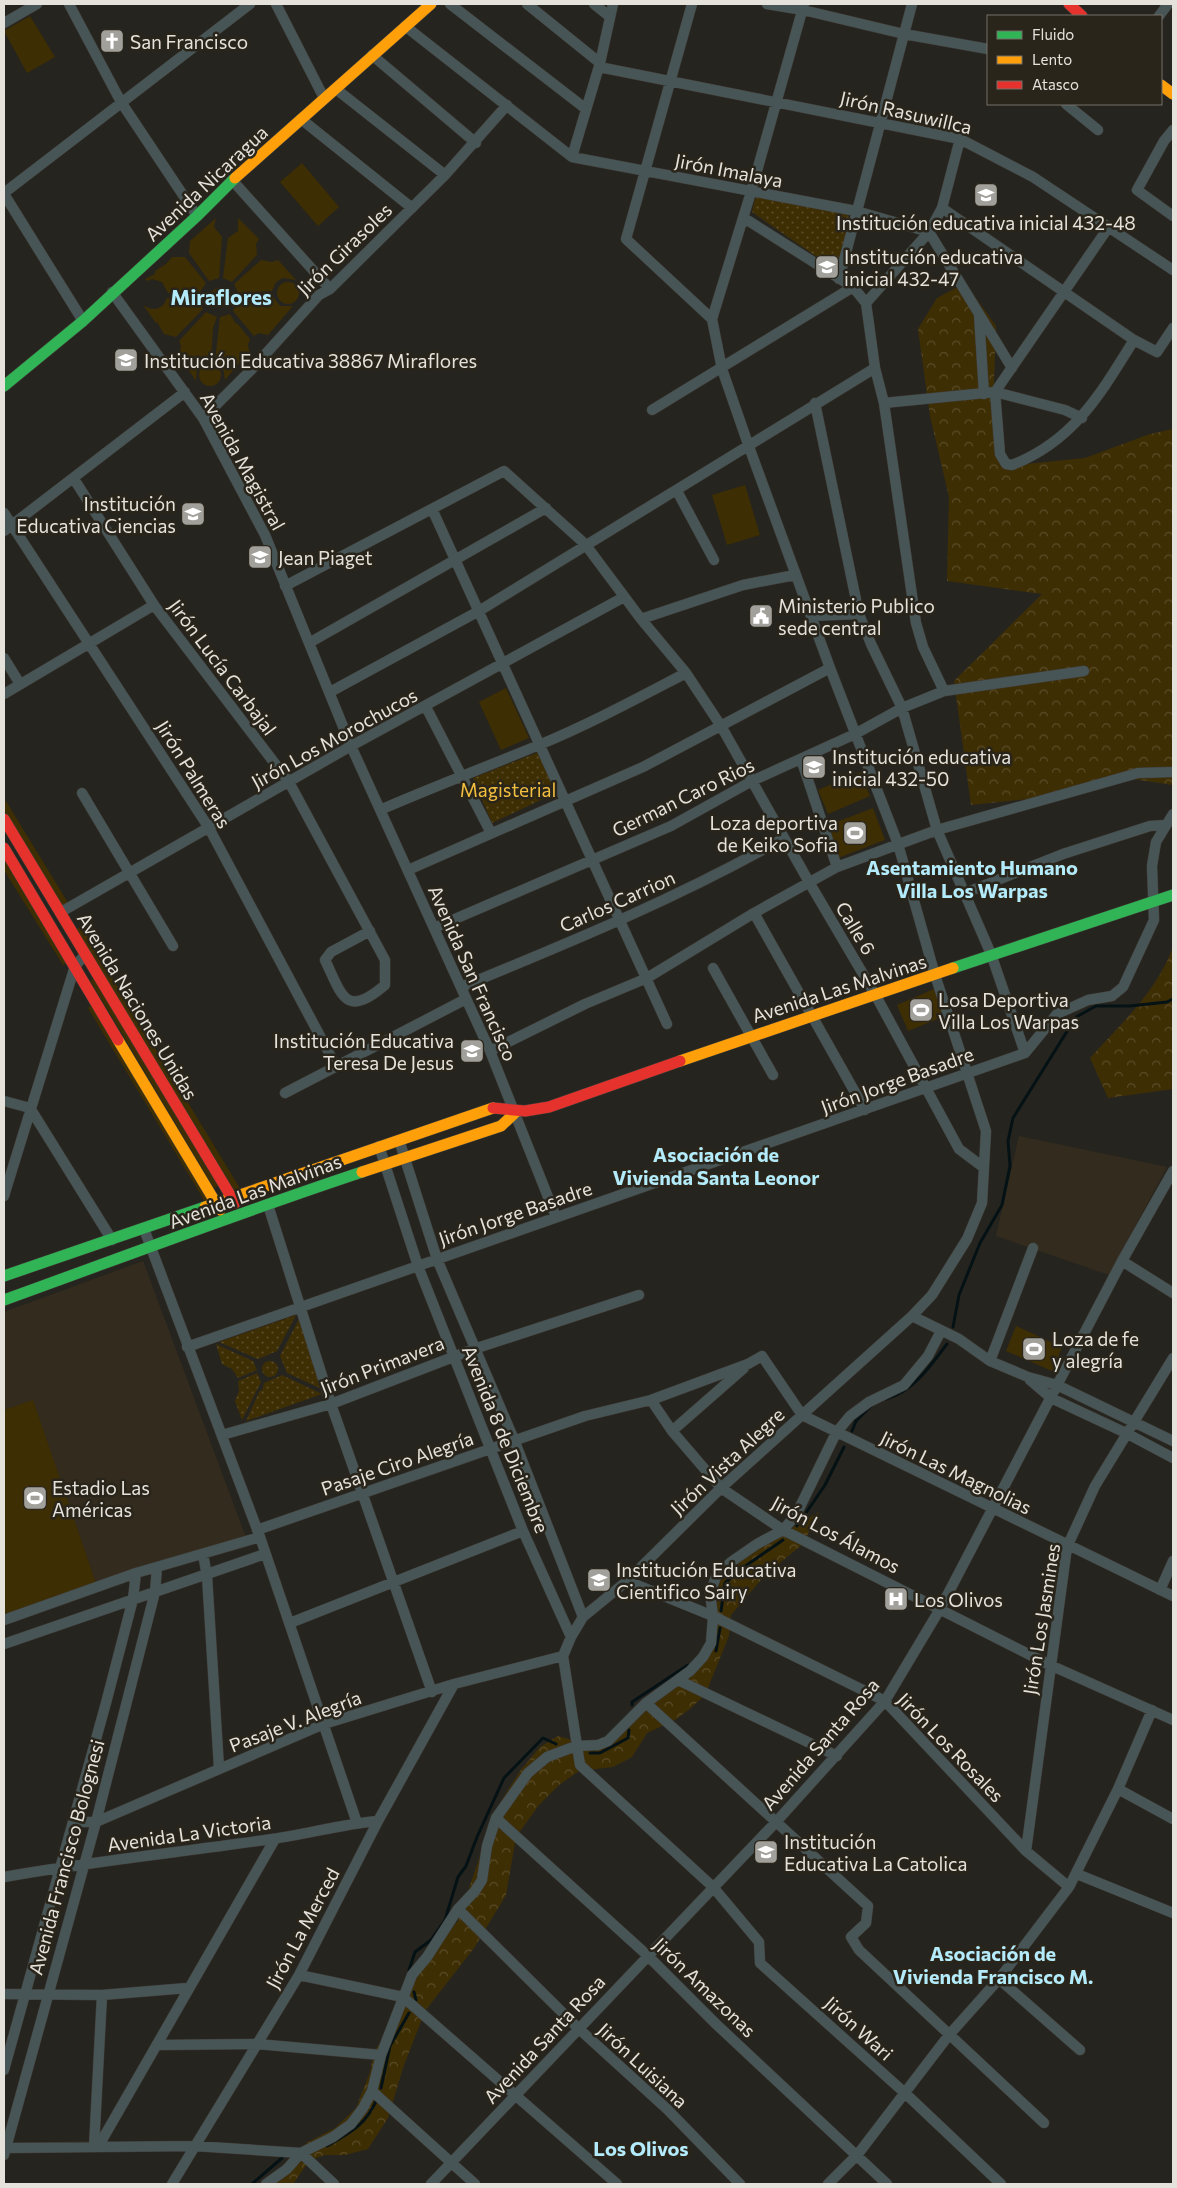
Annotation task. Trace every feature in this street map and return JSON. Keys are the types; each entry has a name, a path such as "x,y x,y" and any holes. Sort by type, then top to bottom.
{"main road":[{"name":"Avenida Nicaragua","path":"4,386 83,321 112,292 197,216 232,180 431,4"},
{"path":"1069,4 1081,15"},
{"path":"1162,86 1173,94"},
{"name":"Avenida Naciones Unidas","path":"4,819 62,912 241,1212"},
{"name":"Avenida Naciones Unidas","path":"4,848 216,1202 224,1219"},
{"name":"Avenida Las Malvinas","path":"4,1276 493,1108 516,1112 537,1110 557,1105 752,1036 876,996 991,954 1173,896"},
{"name":"Avenida Las Malvinas","path":"4,1300 150,1248 241,1212 268,1205 501,1126 516,1112"}],"street":[{"path":"4,23 37,4"},
{"path":"69,4 121,102 197,216"},
{"path":"83,321 4,193 250,4"},
{"path":"276,4 324,98"},
{"path":"450,4 586,109"},
{"path":"527,4 599,65"},
{"path":"594,4 609,16"},
{"path":"572,157 599,65 613,4"},
{"path":"692,4 626,238 712,319 744,218 803,7"},
{"path":"767,4 803,7 904,34 987,49"},
{"path":"839,279 912,4"},
{"path":"1160,15 1168,4"},
{"name":"Jirón Imalaya","path":"405,26 572,157 856,211 929,232"},
{"path":"372,56 476,143"},
{"name":"Jirón Rasuwillca","path":"599,65 960,139 1034,176 1108,228 1173,270"},
{"path":"336,89 444,175"},
{"name":"Jirón Girasoles","path":"203,418 252,369 319,295 330,289 476,143 507,105"},
{"path":"1067,105 1098,130"},
{"path":"301,119 412,208"},
{"path":"1173,130 1164,141 1137,190 1173,216"},
{"path":"866,303 929,232 942,208 960,139"},
{"path":"232,180 330,289"},
{"path":"942,208 1066,291 1134,340 1157,352 1173,328"},
{"path":"744,218 853,287 866,303 875,368 884,403 916,623 923,647 944,691"},
{"path":"1108,228 995,392 1000,454 1006,464 1012,465 1040,451 1082,418 1134,340"},
{"path":"929,232 1012,368"},
{"path":"652,410 722,369 853,287"},
{"name":"Avenida Magistral","path":"112,292 203,418 265,536 351,746"},
{"path":"978,312 984,394"},
{"name":"Jirón Vista Alegre","path":"571,1636 583,1617 627,1581 721,1488 912,1316 932,1295 967,1239 982,1203 986,1132 935,975 898,844 795,575 748,444 722,369 712,319"},
{"path":"330,692 479,611 585,544 677,491 815,402 875,368"},
{"path":"8,528 186,392"},
{"path":"884,403 995,392 1066,410 1082,418"},
{"path":"815,402 859,614 871,644 902,708 937,830 991,954 1025,1053"},
{"name":"Calle 6","path":"432,509 504,471 585,544 641,619 686,673 721,726 876,996 959,1149 983,1167"},
{"name":"Jirón Lucía Carbajal","path":"74,479 154,605 289,782 370,931 385,960 384,985 376,992 354,1003 347,1001 340,993 325,960 331,952 370,931"},
{"path":"677,491 714,560"},
{"path":"309,643 456,561 546,508"},
{"path":"286,586 432,509 667,1024"},
{"name":"Jirón Palmeras","path":"4,513 8,528 90,643 209,828 336,1066"},
{"path":"641,619 743,585 795,575"},
{"name":"Jirón Los Morochucos","path":"62,912 351,746 426,707 502,663 624,597"},
{"path":"4,694 154,605"},
{"path":"812,616 859,614"},
{"path":"4,658 20,684"},
{"path":"408,870 565,799 642,767 830,668"},
{"name":"German Caro Rios","path":"434,928 671,826 752,781 855,734 902,708 944,691 1084,671"},
{"path":"380,810 462,774 540,745 686,673"},
{"path":"426,707 491,833"},
{"name":"Avenida San Francisco","path":"351,746 490,1051 516,1112 556,1217"},
{"path":"801,759 837,867"},
{"path":"490,1051 585,1004 646,978 754,913 837,867 937,830 1138,773 1173,772"},
{"path":"82,793 173,946"},
{"path":"1025,1053 1057,1014 1088,1000 1118,994 1129,976 1154,920 1152,866 1156,842 1173,814"},
{"path":"965,893 1063,854 1150,826 1165,825"},
{"name":"Carlos Carrion","path":"461,987 621,921 731,868 784,838"},
{"path":"754,913 865,1110"},
{"path":"4,1196 75,966 86,954"},
{"path":"713,968 773,1075"},
{"path":"285,1093 466,999"},
{"name":"Jirón Jorge Basadre","path":"187,1347 1025,1053"},
{"path":"4,1101 30,1108 112,1240"},
{"name":"Avenida 8 de Diciembre","path":"399,1140 437,1259 515,1442 583,1617"},
{"name":"Avenida 8 de Diciembre","path":"379,1146 418,1266 524,1531 571,1636"},
{"name":"Avenida Santa Rosa","path":"431,2184 647,1955 776,1822 885,1701 940,1609 1122,1261 1173,1171"},
{"path":"268,1205 331,1404 432,1692"},
{"path":"144,1229 290,1622 357,1823"},
{"path":"990,1361 1033,1248"},
{"path":"1122,1261 1173,1293"},
{"name":"Jirón Primavera","path":"222,1435 331,1404 474,1349 639,1295"},
{"path":"912,1316 960,1339 990,1361 1028,1377 1057,1384 1134,1420 1173,1441"},
{"path":"266,2184 287,2169 301,2153 333,2137 351,2124 372,2091 380,2055 412,1975 427,1957 458,1909 482,1880 487,1846 496,1818 528,1773 548,1757 576,1746 598,1745 608,1741 646,1703 678,1680 703,1657 711,1643 713,1616 710,1593 716,1577 731,1562 757,1544 783,1530 796,1515 836,1433 850,1416 869,1402 904,1385 928,1356 941,1331"},
{"name":"Jirón Las Magnolias","path":"748,1364 762,1356 802,1415 993,1508 1067,1547 1173,1596"},
{"name":"Jirón Los Jasmines","path":"1026,1851 1067,1547 1095,1486 1173,1358"},
{"path":"672,1431 748,1364"},
{"name":"Pasaje Ciro Alegría","path":"4,1620 136,1573 203,1554 363,1493 515,1442 585,1416 650,1400 748,1364"},
{"path":"1028,1377 1051,1398 1126,1433 1173,1458"},
{"name":"Jirón Los Álamos","path":"650,1400 672,1431 721,1488 783,1530 1050,1665 1173,1720"},
{"path":"290,1622 524,1531"},
{"path":"203,1554 207,1576 219,1768"},
{"path":"4,1644 133,1599 207,1576 265,1554"},
{"path":"1160,1590 1173,1561"},
{"name":"Avenida Francisco Bolognesi","path":"4,2150 46,1994 96,1822 154,1592 157,1567"},
{"name":"Avenida Francisco Bolognesi","path":"4,2070 106,1704 133,1599 136,1573"},
{"name":"Jirón Los Rosales","path":"627,1581 713,1616 885,1701 1026,1851 1069,1887"},
{"path":"571,1636 563,1656 576,1746"},
{"name":"Pasaje V. Alegría","path":"74,1822 96,1822 324,1724 454,1684 563,1656"},
{"path":"678,1680 836,1756"},
{"name":"Jirón La Merced","path":"172,2184 299,1975 378,1821 454,1684"},
{"path":"646,1703 868,1906 866,1923 852,1937 859,1950 1044,2122"},
{"path":"106,1704 125,1705"},
{"path":"828,2184 858,2154 906,2094 949,2035 999,1979 1069,1887 1118,1789 1152,1710"},
{"name":"Jirón Wari","path":"576,1746 580,1765 713,1888 758,1942 760,1964 906,2094 1001,2184"},
{"path":"1118,1789 1173,1819"},
{"name":"Jirón Amazonas","path":"496,1818 647,1955 716,2024 858,2154 887,2184"},
{"name":"Avenida La Victoria","path":"4,1877 62,1867 275,1839 357,1823 378,1821"},
{"path":"96,2147 275,1839"},
{"path":"1077,1874 1173,1913"},
{"name":"Jirón Luisiana","path":"458,1909 578,2028 667,2109 740,2184"},
{"path":"299,1975 403,1997 516,2094 588,2161 617,2184"},
{"path":"999,1979 1080,2050"},
{"path":"4,1994 102,1995 187,1988"},
{"path":"96,2147 102,1995"},
{"path":"157,2045 256,2044 380,2055"},
{"path":"372,2091 475,2184"},
{"path":"4,2150 194,2146 301,2153 334,2184"}],"shaded area":[{"path":"1019,1136 1167,1167 1109,1275 996,1236"},
{"path":"143,1261 248,1543 97,1586 33,1401 4,1410 4,1312"}],"green space":[{"path":"30,16 55,57 27,73 4,31"},
{"path":"302,163 339,207 318,226 280,182"},
{"path":"761,196 847,214 850,219 836,270 752,212 755,199"},
{"path":"216,218 214,227 222,237 219,278 209,281 189,253 190,241"},
{"path":"238,218 259,239 256,244 257,255 232,282 223,278 228,238 238,231"},
{"path":"172,257 185,257 206,283 200,292 168,293 162,282 152,279 147,281 145,279 155,274 155,271 166,264"},
{"path":"261,260 272,262 278,260 296,280 283,278 276,282 272,291 238,293 234,284"},
{"path":"288,282 296,285 299,293 296,301 288,304 280,301 277,293 280,285"},
{"path":"965,283 996,326 993,409 1005,466 1085,458 1150,434 1173,429 1173,785 1133,779 1056,796 971,805 954,681 1042,594 947,581 949,497 930,416 918,329 937,298"},
{"path":"216,288 222,288 227,293 225,302 216,304 211,299 211,293"},
{"path":"273,297 280,306 293,306 268,335 259,333 254,336 233,311 239,298"},
{"path":"167,298 199,298 203,309 176,337 164,334 143,305 150,309 157,309 163,305"},
{"path":"206,312 217,317 213,328 211,360 204,362 197,368 196,381 179,355 181,346 179,341"},
{"path":"230,314 236,324 250,339 248,345 250,354 240,362 225,380 223,367 215,361 220,317"},
{"path":"210,364 218,367 221,375 218,383 210,386 202,383 199,375 202,367"},
{"path":"745,485 760,535 727,545 712,495"},
{"path":"506,688 529,738 501,750 479,702"},
{"name":"Magisterial","path":"539,752 558,792 492,823 473,778"},
{"path":"860,772 870,796 828,814 818,790"},
{"path":"4,798 70,906 64,909 4,810"},
{"name":"Loza deportiva de Keiko Sofia","path":"873,808 885,840 838,858 826,826"},
{"path":"4,859 66,963 63,965 4,870"},
{"path":"81,926 244,1195 239,1198 76,930"},
{"path":"1173,947 1173,1089 1108,1098 1090,1058 1126,1020 1148,992 1158,978"},
{"path":"94,979 218,1186 214,1188 90,980"},
{"name":"Losa Deportiva Villa Los Warpas","path":"934,989 945,1016 908,1031 897,1005"},
{"path":"92,1005 214,1206 210,1210 88,1008"},
{"path":"296,1315 277,1351 258,1359 219,1342"},
{"path":"300,1317 326,1391 287,1373 280,1356"},
{"name":"Loza de fe y alegría","path":"1016,1326 1062,1347 1052,1371 1006,1351"},
{"path":"216,1344 253,1361 257,1370 238,1378 232,1369 222,1364"},
{"path":"270,1361 276,1363 278,1369 276,1375 270,1377 264,1375 262,1369 264,1363"},
{"path":"257,1373 261,1382 242,1420 235,1401 239,1391 238,1381"},
{"path":"282,1375 322,1394 246,1421 260,1390 262,1391 264,1383"},
{"name":"Estadio Las Américas","path":"33,1400 97,1586 4,1618 4,1410"},
{"path":"819,1512 803,1544 765,1575 731,1615 729,1636 705,1695 675,1720 647,1733 632,1757 613,1767 579,1771 559,1785 539,1805 516,1837 506,1895 474,1948 425,2011 403,2068 388,2118 368,2149 345,2155 324,2155 309,2161 293,2184 270,2184 293,2154 308,2142 335,2128 356,2108 370,2072 374,2051 384,2038 423,1964 458,1921 490,1826 501,1801 520,1771 540,1747 558,1736 598,1747 625,1721 670,1690 702,1654 710,1634 707,1610 721,1573 753,1551"}],"waterway":[{"path":"953,1327 959,1295 980,1243 1002,1205 1010,1166 1008,1141 1013,1118 1076,1017 1096,1006 1130,1006 1167,1002 1173,999"},
{"path":"886,1399 905,1390 921,1377 947,1344"},
{"path":"852,1431 856,1421 871,1406"},
{"path":"797,1526 825,1485 844,1447"},
{"path":"721,1611 725,1583 741,1569 783,1540"},
{"path":"716,1651 720,1628"},
{"path":"632,1705 632,1702 688,1665"},
{"path":"590,1753 600,1753 628,1738 629,1730"},
{"path":"409,1970 415,1952 431,1940 445,1920 458,1877 466,1866 504,1778 543,1738 556,1744"},
{"path":"414,1992 416,2000"},
{"path":"381,2088 390,2046 409,2013"},
{"path":"327,2146 363,2122 377,2099"},
{"path":"252,2184 282,2158"}],"traffic: fast":[{"path":"4,386 83,321 197,216 235,178"},
{"path":"953,968 1173,895"},
{"path":"4,1300 362,1172"},
{"path":"4,1276 205,1207"}],"traffic: slow":[{"path":"235,178 431,4"},
{"path":"1162,86 1173,94"},
{"path":"680,1061 953,968"},
{"path":"118,1040 220,1210"},
{"path":"205,1207 493,1108"},
{"path":"362,1172 501,1126 516,1112"}],"traffic: jam":[{"path":"1069,4 1081,15"},
{"path":"4,819 235,1203"},
{"path":"4,848 118,1040"},
{"path":"493,1108 525,1111 549,1107 680,1061"}],"place":[{"name":"San Francisco","path":"112,41"},
{"name":"Institución educativa inicial 432-48","path":"986,195"},
{"name":"Institución educativa inicial 432-47","path":"827,267"},
{"name":"Institución Educativa 38867 Miraflores","path":"126,360"},
{"name":"Institución Educativa Ciencias","path":"193,514"},
{"name":"Jean Piaget","path":"260,557"},
{"name":"Ministerio Publico sede central","path":"761,616"},
{"name":"Institución educativa inicial 432-50","path":"814,767"},
{"name":"Loza deportiva de Keiko Sofia","path":"855,833"},
{"name":"Losa Deportiva Villa Los Warpas","path":"921,1010"},
{"name":"Institución Educativa Teresa De Jesus","path":"472,1051"},
{"name":"Loza de fe y alegría","path":"1034,1349"},
{"name":"Estadio Las Américas","path":"35,1498"},
{"name":"Institución Educativa Cientifico Sairy","path":"599,1580"},
{"name":"Los Olivos","path":"896,1599"},
{"name":"Institución Educativa La Catolica","path":"766,1852"}],"district":[{"name":"Miraflores","path":"221,296"},
{"name":"Asentamiento Humano Villa Los Warpas","path":"972,878"},
{"name":"Asociación de Vivienda Santa Leonor","path":"716,1166"},
{"name":"Asociación de Vivienda Francisco M.","path":"993,1964"},
{"name":"Los Olivos","path":"641,2148"}]}
